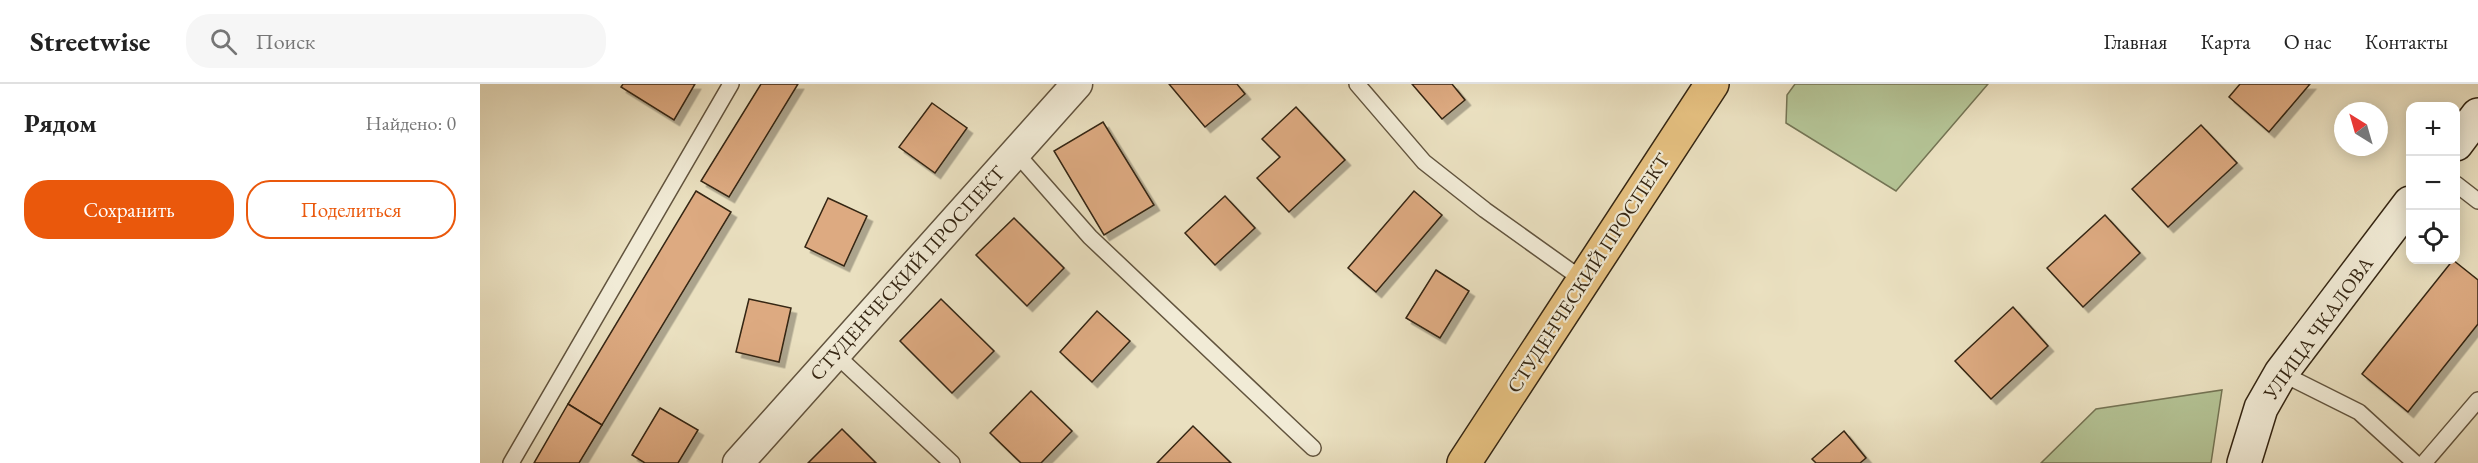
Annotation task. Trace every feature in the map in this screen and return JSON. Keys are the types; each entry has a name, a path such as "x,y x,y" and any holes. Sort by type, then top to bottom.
{"highway":[{"name":"СТУДЕНЧЕСКИЙ ПРОСПЕКТ","path":"1464,463 1712,84"}],"main road":[{"path":"2460,139 2478,115"},
{"name":"УЛИЦА ЧКАЛОВА","path":"2244,463 2261,408 2281,373 2406,208"}],"street":[{"name":"СТУДЕНЧЕСКИЙ ПРОСПЕКТ","path":"738,463 1077,84"}],"lane":[{"path":"511,463 731,84"},
{"path":"1357,84 1424,162 1485,210 1583,280"},
{"path":"1016,153 1090,237 1313,448"},
{"path":"2460,187 2478,201"},
{"path":"835,354 952,463"},
{"path":"2281,373 2359,411 2402,457 2415,463"},
{"path":"2424,463 2478,400"}],"green space":[{"path":"1795,84 1988,84 1896,191 1786,123 1787,95"},
{"path":"2222,390 2211,463 2041,463 2096,409"}],"building":[{"path":"623,84 695,84 674,120 621,87"},
{"path":"761,84 798,84 729,197 701,181"},
{"path":"1169,84 1237,84 1245,94 1205,127"},
{"path":"1412,84 1452,84 1465,100 1442,119"},
{"path":"2240,84 2310,84 2269,132 2229,97"},
{"path":"932,103 967,128 935,173 899,147"},
{"path":"1296,107 1345,160 1289,212 1257,178 1280,157 1262,139"},
{"path":"1103,122 1154,205 1104,235 1054,151"},
{"path":"2201,125 2237,163 2168,227 2132,189"},
{"path":"696,191 731,212 602,425 568,404"},
{"path":"1414,191 1442,215 1376,292 1348,268"},
{"path":"1225,196 1255,228 1215,265 1185,233"},
{"path":"828,198 867,216 844,266 805,247"},
{"path":"2105,215 2140,253 2083,307 2047,268"},
{"path":"1014,218 1064,268 1027,306 976,255"},
{"path":"2450,264 2458,264 2478,280 2478,324 2408,412 2362,374"},
{"path":"1436,270 1469,291 1440,338 1406,318"},
{"path":"749,299 791,308 779,362 736,352"},
{"path":"941,299 994,351 952,393 900,341"},
{"path":"2013,307 2048,346 1991,399 1955,361"},
{"path":"1097,311 1130,341 1092,382 1060,352"},
{"path":"1031,391 1072,431 1041,463 1021,463 990,433"},
{"path":"568,404 602,425 579,463 534,463"},
{"path":"660,408 698,430 678,463 645,463 632,455"},
{"path":"1193,426 1231,463 1157,463"},
{"path":"842,429 876,463 808,463"},
{"path":"1844,431 1866,458 1860,463 1816,463 1812,459"}]}
